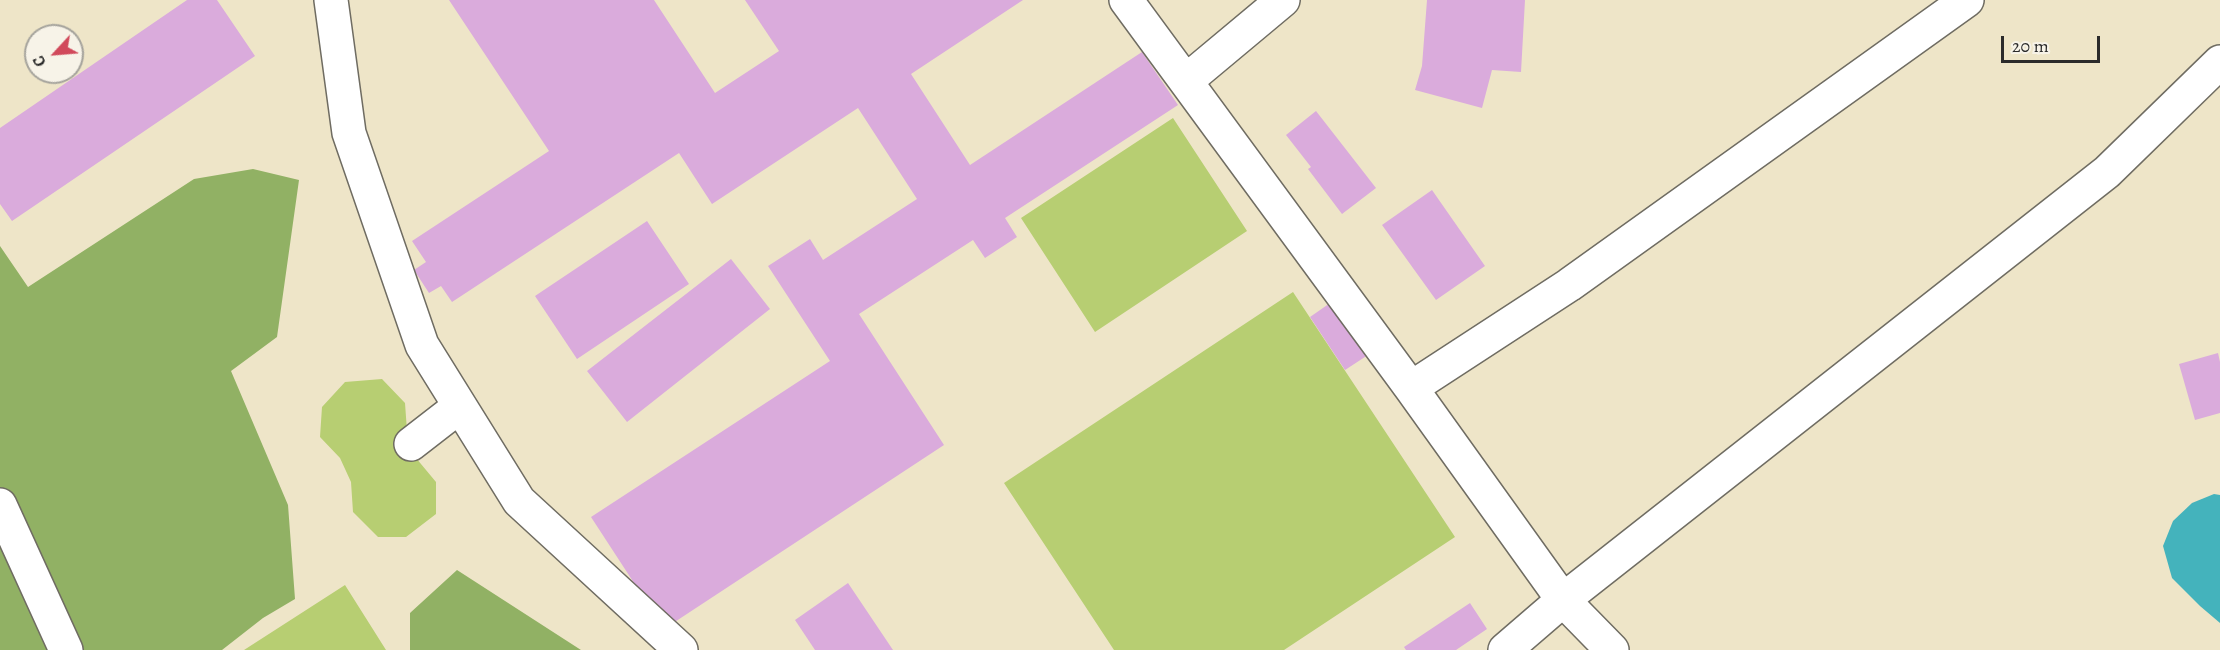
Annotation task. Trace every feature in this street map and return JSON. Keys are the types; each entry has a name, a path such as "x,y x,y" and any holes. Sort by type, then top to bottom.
{"street":[{"path":"331,0 349,133 422,345 519,501 681,650"},
{"path":"1126,0 1411,388 1563,600 1612,650"},
{"path":"1186,81 1283,0"},
{"path":"1411,388 1569,285 1967,0"},
{"path":"1505,650 1563,600 2107,172 2220,62"},
{"path":"411,444 460,406"},
{"path":"0,505 66,650"}],"green space":[{"path":"1173,118 1247,231 1095,332 1021,218"},
{"path":"253,169 299,180 277,337 231,371 288,505 295,599 263,618 222,650 0,650 0,246 28,287 194,179"},
{"path":"1293,292 1455,537 1284,650 1114,650 1004,483"},
{"path":"382,379 405,403 407,431 416,458 436,482 436,514 406,537 378,537 353,512 351,482 340,458 320,437 322,407 345,382"},
{"path":"457,570 581,650 410,650 410,613"},
{"path":"345,585 386,650 244,650"}],"water":[{"path":"2214,494 2220,495 2220,623 2172,578 2163,546 2173,521 2192,503"}],"building":[{"path":"187,0 217,0 255,56 12,221 0,204 0,128 64,84 84,84 84,71"},
{"path":"449,0 654,0 715,93 779,51 745,0 1023,0 911,74 970,165 1142,52 1178,105 1005,218 1017,237 985,258 973,240 859,314 944,445 664,629 591,517 830,361 768,266 810,239 823,260 917,199 858,108 712,204 679,153 452,302 441,286 429,293 414,270 426,262 412,241 549,151"},
{"path":"1427,0 1525,0 1521,72 1492,70 1482,108 1415,90 1422,66"},
{"path":"1316,111 1376,188 1342,214 1308,169 1311,167 1286,135"},
{"path":"1432,190 1485,266 1436,300 1382,225"},
{"path":"647,221 689,284 577,359 535,296"},
{"path":"731,259 770,309 627,422 587,371"},
{"path":"1333,301 1368,355 1345,370 1310,317"},
{"path":"2218,353 2220,413 2195,420 2179,364"},
{"path":"848,583 893,650 815,650 795,620"},
{"path":"1470,603 1487,629 1456,650 1406,650 1404,647"}]}
